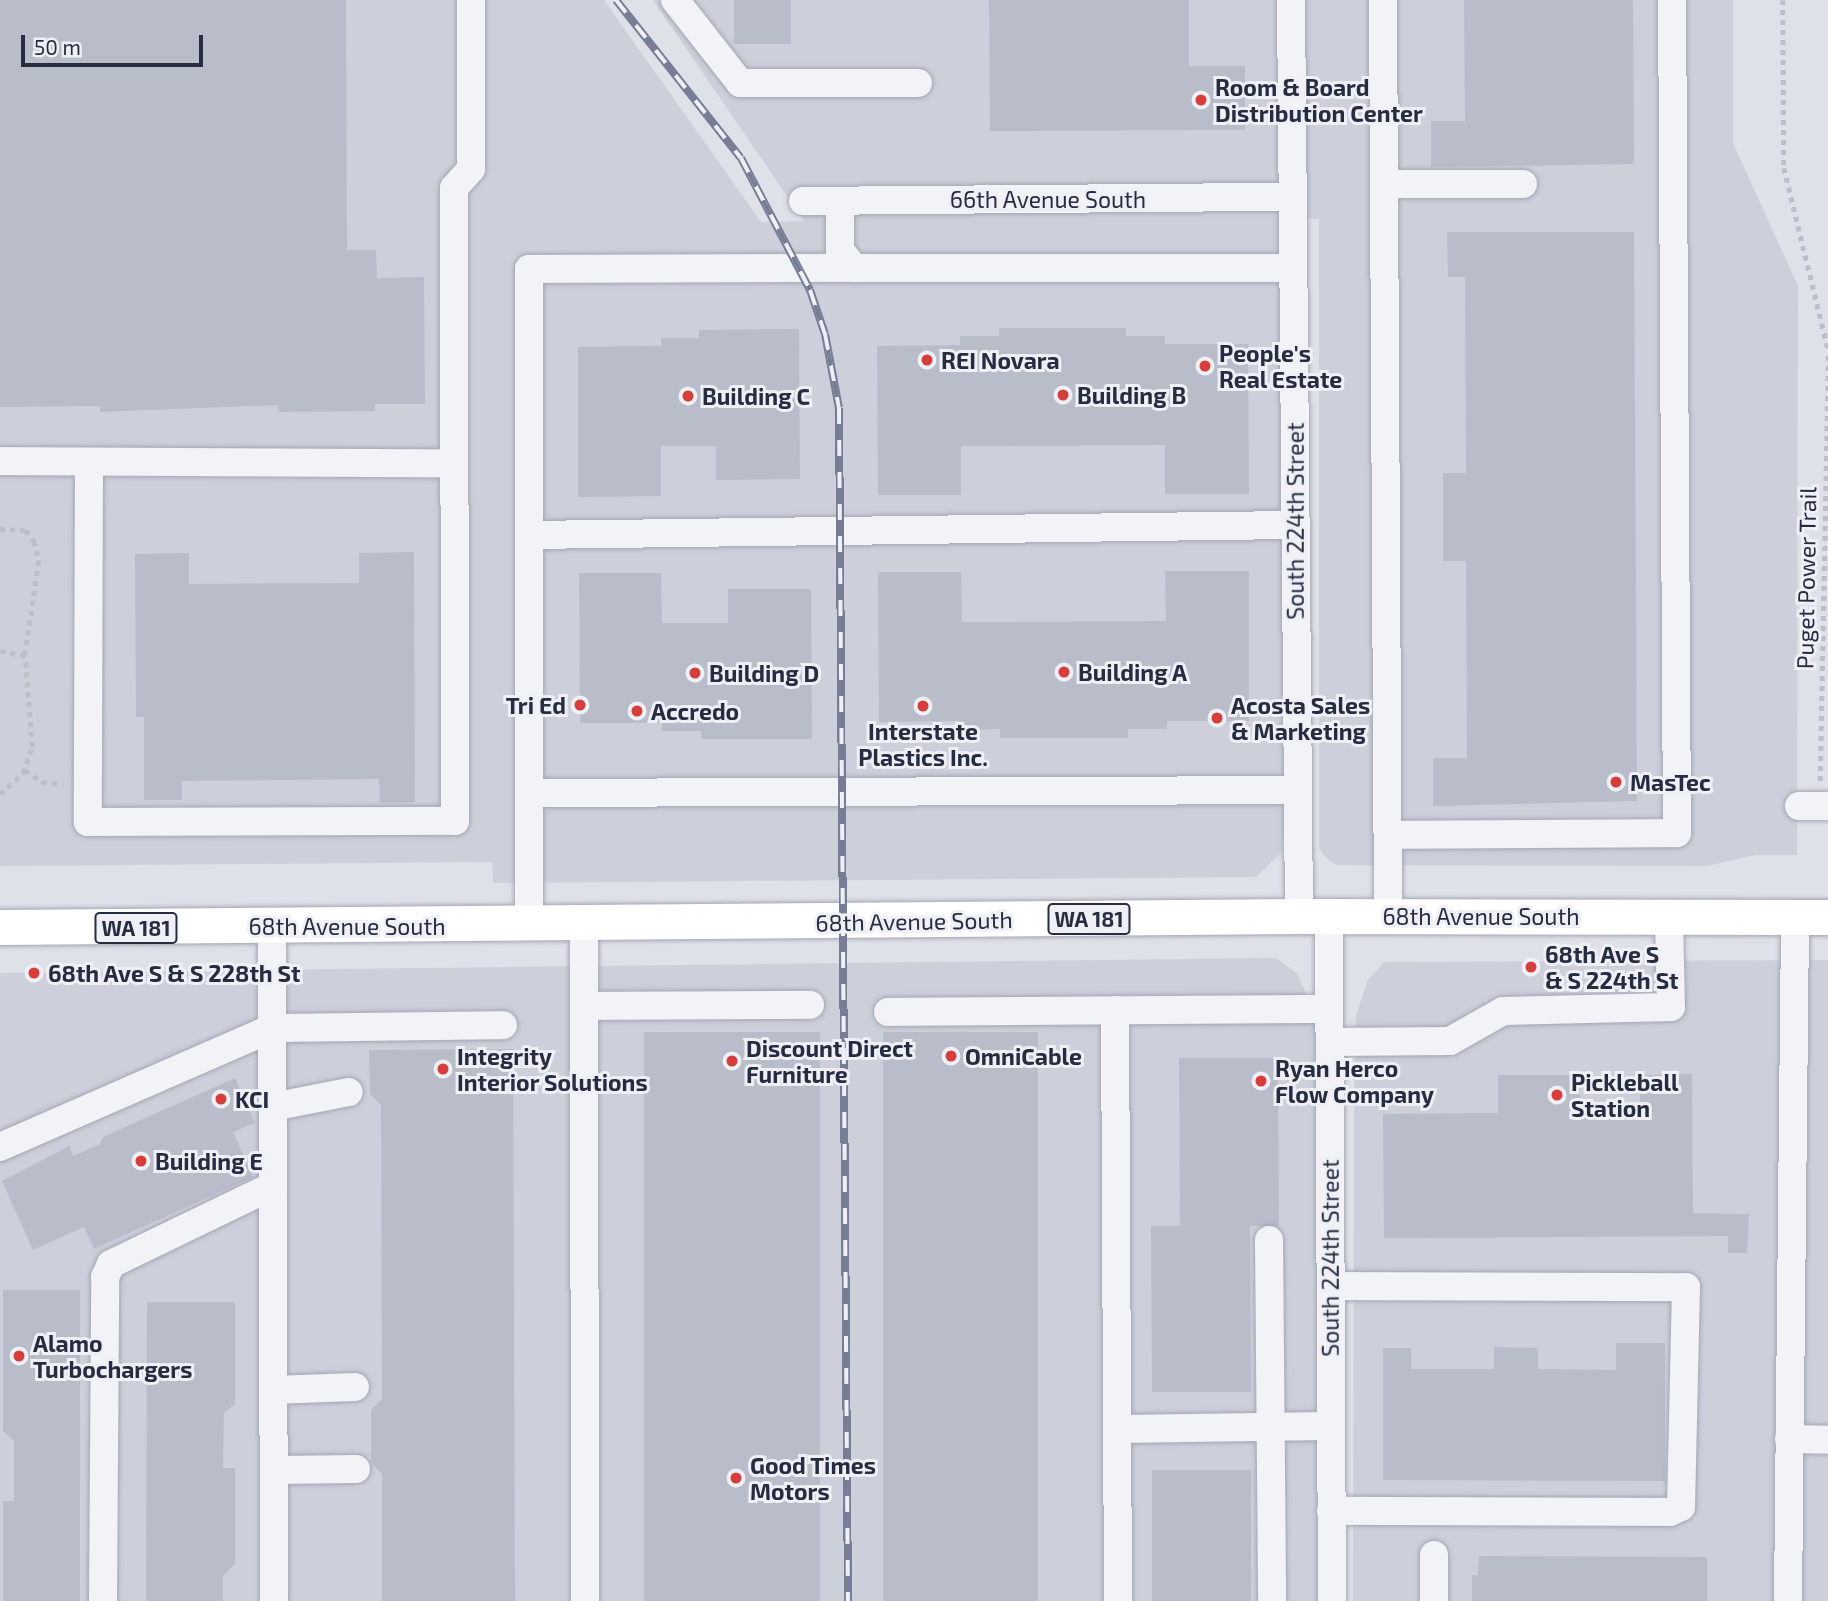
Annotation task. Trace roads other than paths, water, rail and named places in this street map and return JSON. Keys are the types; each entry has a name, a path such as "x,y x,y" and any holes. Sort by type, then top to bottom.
{"main road":[{"name":"68th Avenue South","path":"0,927 529,925 1314,916 1811,917"}],"street":[{"path":"89,462 88,822 455,821 454,188 471,169 471,0"},
{"path":"675,0 740,83 919,83"},
{"name":"South 224th Street","path":"1291,0 1298,790 1329,1009 1332,1601"},
{"path":"1383,0 1388,916"},
{"path":"1388,835 1677,833 1672,0"},
{"path":"1384,184 1523,184"},
{"name":"66th Avenue South","path":"803,201 1293,197"},
{"path":"840,201 840,250 853,268"},
{"path":"529,925 530,269 1293,268"},
{"path":"0,461 454,463"},
{"path":"530,535 1295,525"},
{"path":"529,793 1298,790"},
{"path":"1330,1042 1450,1041 1503,1011 1671,1007 1670,917"},
{"path":"1788,1601 1789,1439 1811,917"},
{"path":"584,924 585,1601"},
{"path":"272,927 274,1601"},
{"path":"584,1006 810,1005"},
{"path":"888,1012 1329,1009"},
{"path":"1115,1010 1118,1601"},
{"path":"0,1147 272,1028 503,1025"},
{"path":"272,1107 349,1092"},
{"path":"103,1601 105,1277 111,1264 272,1186"},
{"path":"1269,1240 1272,1601"},
{"path":"1331,1286 1686,1287 1681,1507 1670,1512 1331,1511"},
{"path":"273,1390 355,1387"},
{"path":"1117,1429 1331,1426"},
{"path":"1789,1439 1828,1440"},
{"path":"274,1470 356,1469"},
{"path":"1434,1555 1434,1601"}],"railway":[{"path":"616,0 741,158 810,290 825,334 839,408 848,1601"}],"place":[{"name":"Room & Board Distribution Center","path":"1201,100"},
{"name":"REI Novara","path":"927,360"},
{"name":"People's Real Estate","path":"1205,366"},
{"name":"Building B","path":"1063,395"},
{"name":"Building C","path":"688,396"},
{"name":"Building A","path":"1064,672"},
{"name":"Building D","path":"695,673"},
{"name":"Tri Ed","path":"580,705"},
{"name":"Interstate Plastics Inc.","path":"923,706"},
{"name":"Accredo","path":"637,711"},
{"name":"Acosta Sales & Marketing","path":"1217,718"},
{"name":"MasTec","path":"1616,782"},
{"name":"68th Ave S & S 224th St","path":"1531,967"},
{"name":"68th Ave S & S 228th St","path":"34,973"},
{"name":"OmniCable","path":"951,1056"},
{"name":"Discount Direct Furniture","path":"732,1061"},
{"name":"Integrity Interior Solutions","path":"443,1069"},
{"name":"Ryan Herco Flow Company","path":"1261,1081"},
{"name":"Pickleball Station","path":"1557,1095"},
{"name":"KCI","path":"221,1099"},
{"name":"Building E","path":"141,1161"},
{"name":"Alamo Turbochargers","path":"19,1356"},
{"name":"Good Times Motors","path":"736,1478"}]}
